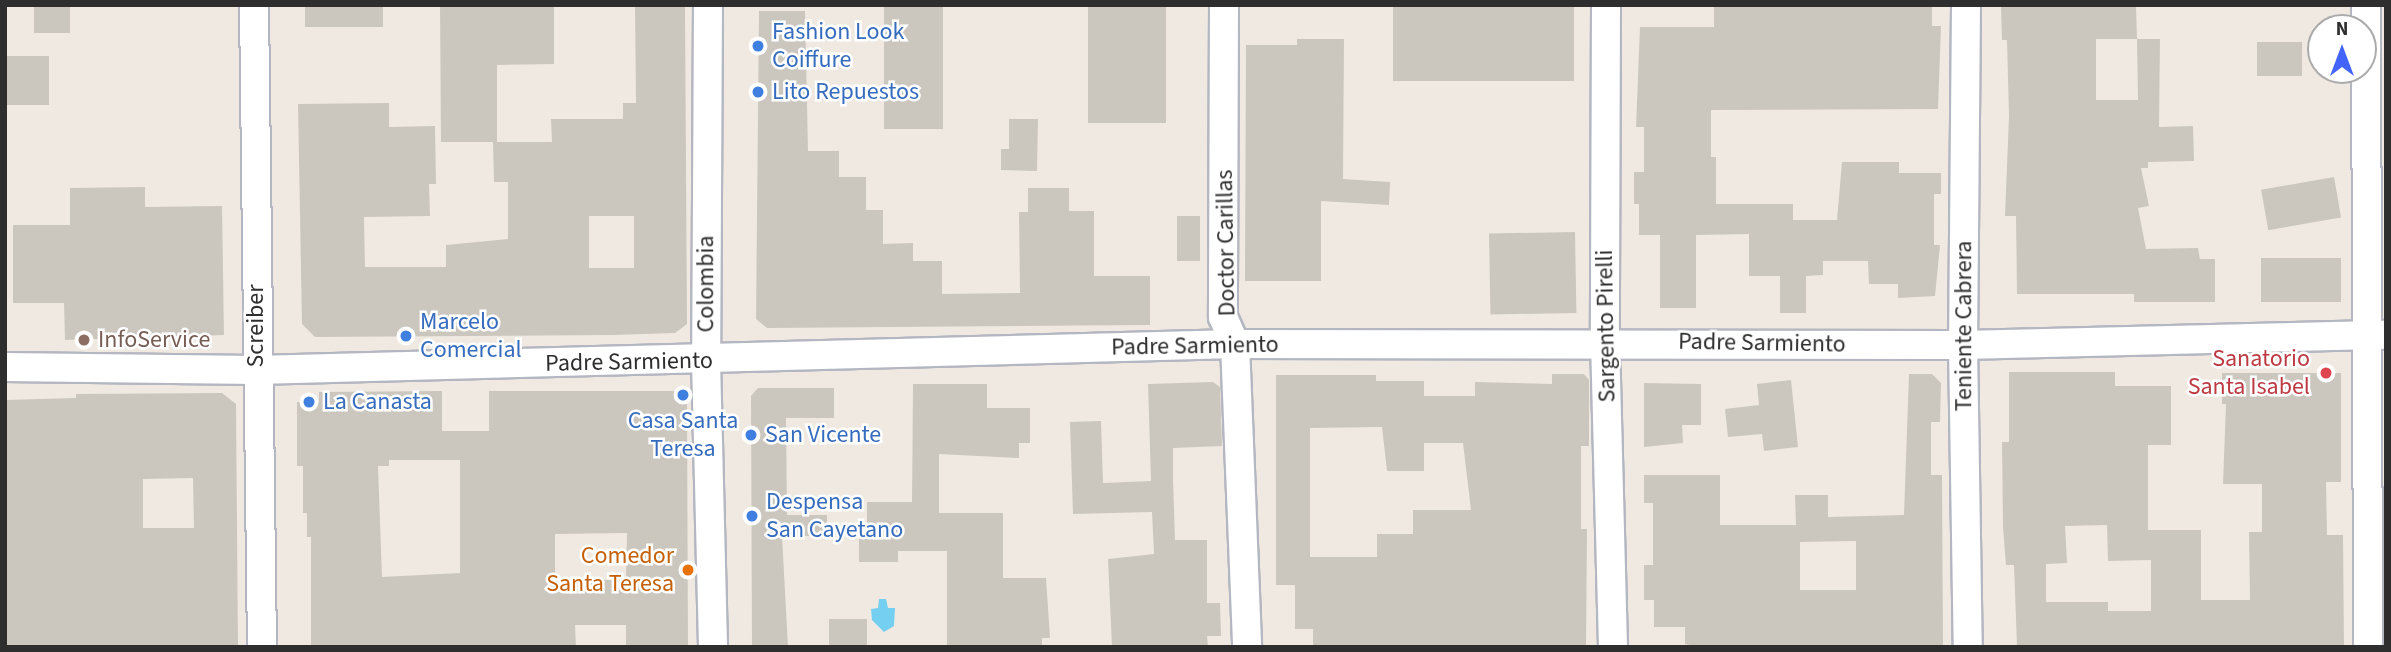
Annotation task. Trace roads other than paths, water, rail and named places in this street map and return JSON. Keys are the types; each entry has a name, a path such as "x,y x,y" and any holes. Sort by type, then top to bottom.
{"street":[{"name":"Screiber","path":"254,5 262,647"},
{"name":"Colombia","path":"708,5 706,360 712,647"},
{"name":"Doctor Carillas","path":"1224,5 1223,317 1235,344 1247,647"},
{"name":"Sargento Pirelli","path":"1606,5 1605,341 1613,647"},
{"name":"Teniente Cabrera","path":"1966,5 1963,345 1968,647"},
{"path":"2366,5 2376,335 2368,647"},
{"name":"Padre Sarmiento","path":"5,366 257,370 1235,344 1605,341 1963,345 2376,335"}],"water":[{"path":"879,599 886,599 888,608 895,608 894,626 884,632 872,620 871,609 878,608"}],"place":[{"name":"Fashion Look Coiffure","path":"758,46"},
{"name":"Lito Repuestos","path":"758,92"},
{"name":"Marcelo Comercial","path":"406,336"},
{"name":"InfoService","path":"84,340"},
{"name":"Sanatorio Santa Isabel","path":"2326,373"},
{"name":"Casa Santa Teresa","path":"683,395"},
{"name":"La Canasta","path":"309,402"},
{"name":"San Vicente","path":"751,435"},
{"name":"Despensa San Cayetano","path":"752,516"},
{"name":"Comedor Santa Teresa","path":"688,570"}]}
